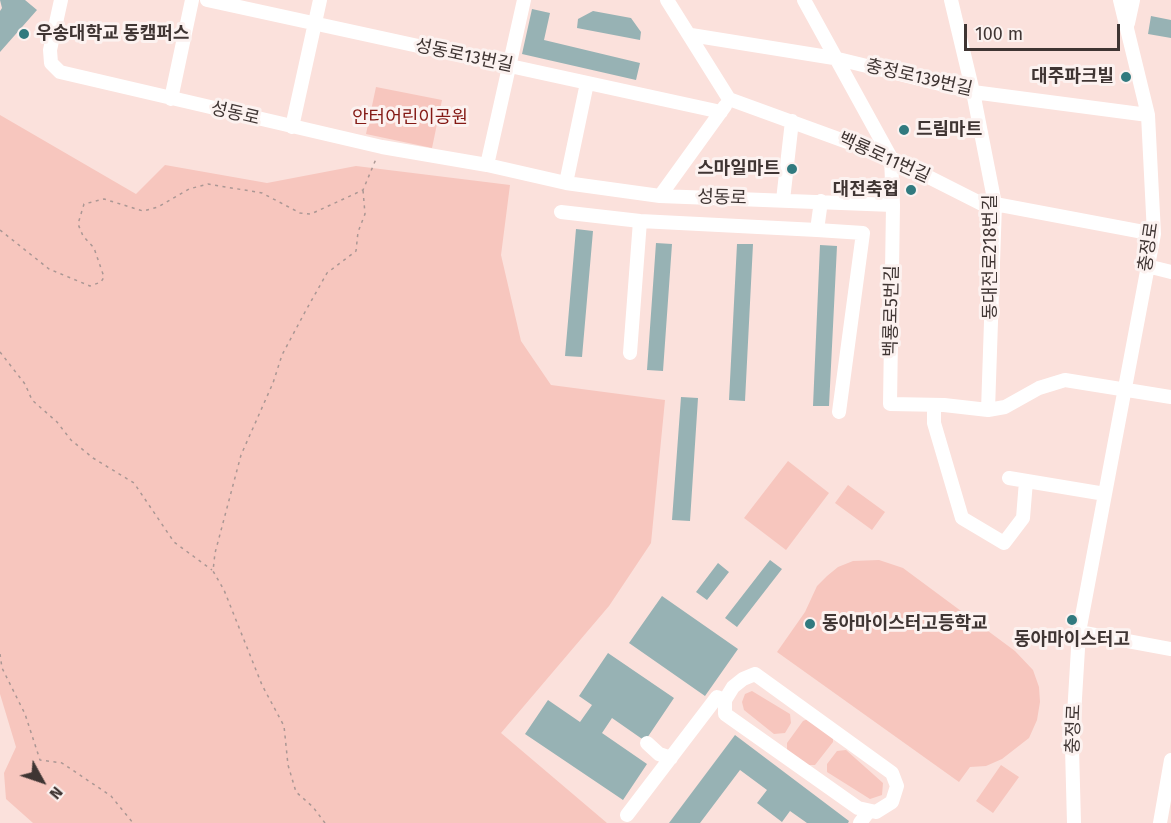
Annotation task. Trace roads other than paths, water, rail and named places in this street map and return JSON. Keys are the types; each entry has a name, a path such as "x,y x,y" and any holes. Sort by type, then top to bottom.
{"main road":[{"path":"1127,23 1132,0"}],"street":[{"name":"성동로","path":"61,0 50,50 51,63 60,72 380,147 487,165 566,183 660,196 893,205"},
{"path":"171,99 192,0"},
{"name":"성동로13번길","path":"207,0 721,112"},
{"path":"292,127 320,0"},
{"path":"487,165 524,0"},
{"path":"667,0 729,99"},
{"name":"백룡로5번길","path":"804,0 891,158 893,205 890,404 988,410 1005,407 1039,388 1065,380 1171,397"},
{"name":"동대전로218번길","path":"951,0 974,92 995,204 988,410"},
{"name":"충정로","path":"1074,823 1072,748 1079,632 1123,388 1154,234 1148,115 1120,0"},
{"name":"충정로139번길","path":"691,35 834,58 974,92 1148,115"},
{"path":"566,183 587,83"},
{"name":"성동로","path":"660,196 729,99"},
{"name":"백룡로11번길","path":"729,99 891,158 982,204 995,204 1154,234"},
{"path":"783,200 792,121"},
{"path":"817,230 821,201"},
{"path":"561,212 640,221 863,233 839,412"},
{"path":"630,353 640,221"},
{"path":"1147,266 1171,272"},
{"path":"934,405 934,423 962,518 1004,543 1023,518 1026,481"},
{"path":"1009,478 1105,494"},
{"path":"1079,632 1171,649"},
{"path":"755,674 892,773 897,786 892,802 876,812 869,811 858,808 725,714 725,700 733,687 743,678 755,674"},
{"path":"627,814 717,697 725,700"},
{"path":"647,743 659,754 671,758"},
{"path":"1160,823 1171,760"},
{"path":"860,823 869,811"}],"place":[{"name":"우송대학교 동캠퍼스","path":"24,34"},
{"name":"대주파크빌","path":"1126,77"},
{"name":"드림마트","path":"904,130"},
{"name":"스마일마트","path":"792,169"},
{"name":"대전축협","path":"911,190"},
{"name":"동아마이스터고","path":"1072,620"},
{"name":"동아마이스터고등학교","path":"810,624"}],"park label":[{"name":"안터어린이공원","path":"410,118"}]}
